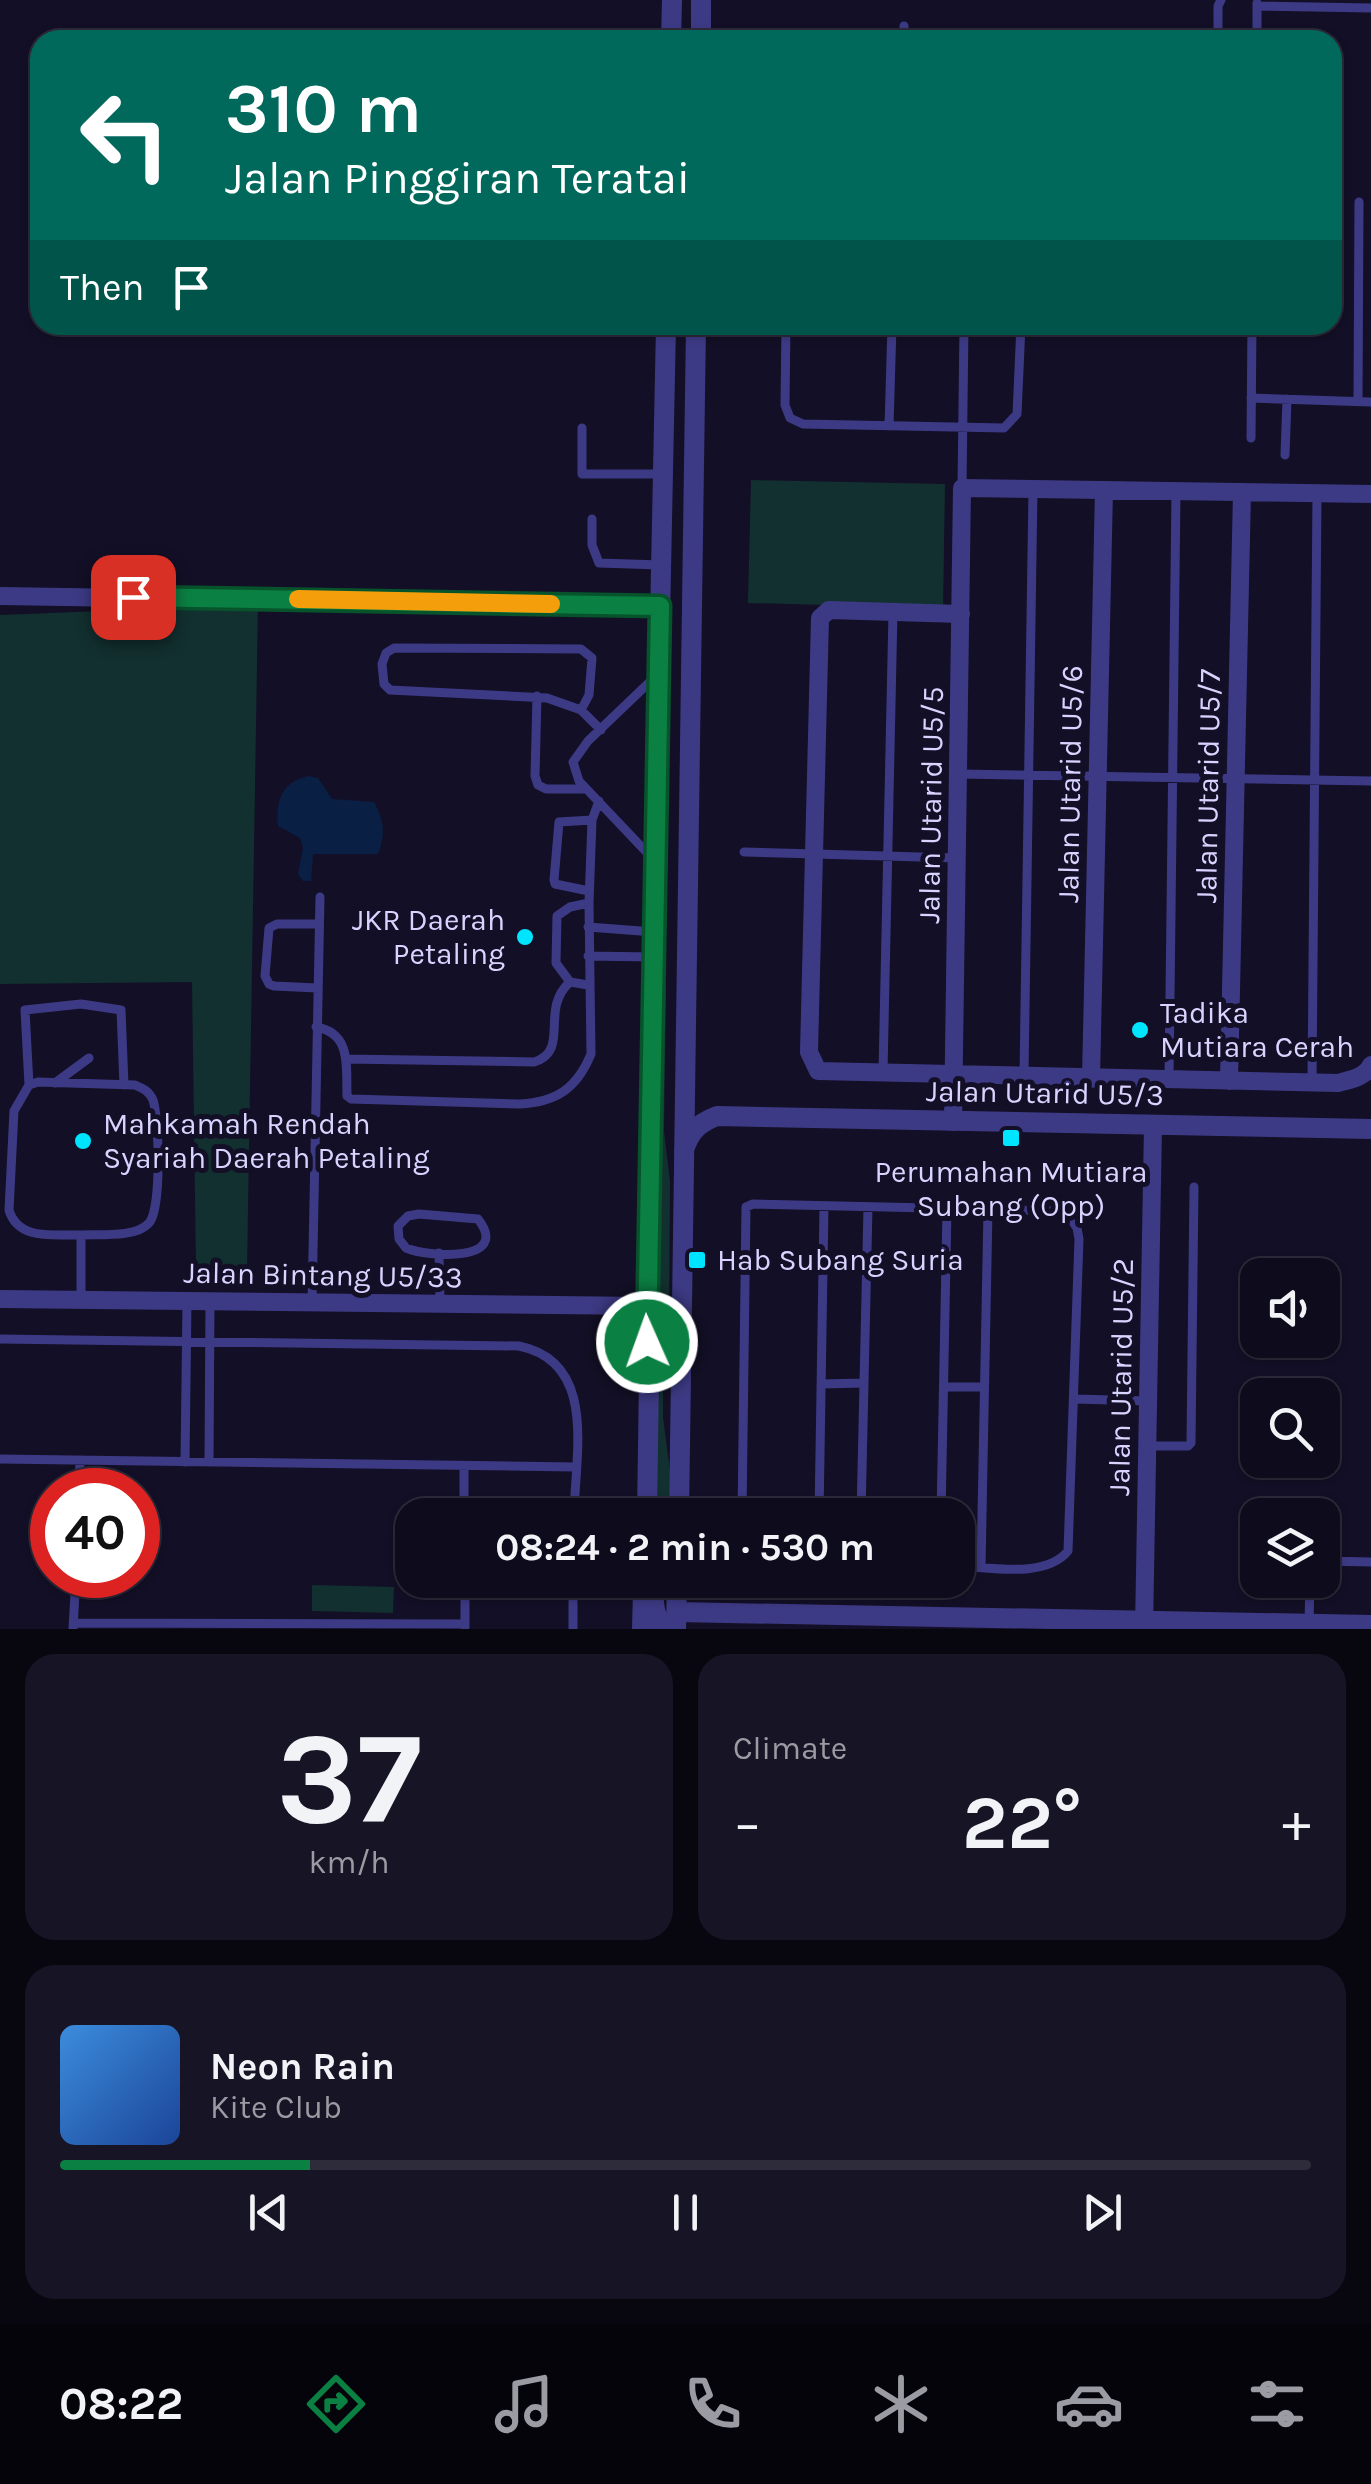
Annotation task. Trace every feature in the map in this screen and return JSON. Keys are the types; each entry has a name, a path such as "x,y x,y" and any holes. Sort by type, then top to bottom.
{"street":[{"path":"672,0 672,30"},
{"path":"701,30 702,0"},
{"path":"666,335 655,861 683,1076 679,1498"},
{"path":"649,1498 646,1306 666,949 686,929 696,335"},
{"path":"962,488 1371,494"},
{"name":"Jalan Utarid U5/5","path":"953,1122 962,488"},
{"name":"Jalan Utarid U5/6","path":"1091,1078 1104,490"},
{"name":"Jalan Utarid U5/7","path":"1229,1081 1242,492"},
{"path":"0,596 660,606"},
{"path":"961,614 829,610 820,618 812,854 811,1062 818,1072 1338,1083 1357,1078 1371,1065"},
{"path":"683,1076 692,1096 717,1116"},
{"path":"682,1156 688,1136 701,1122 717,1116"},
{"name":"Jalan Utarid U5/3","path":"717,1116 1371,1129"},
{"name":"Jalan Utarid U5/2","path":"1144,1625 1153,1125"},
{"name":"Jalan Bintang U5/33","path":"0,1299 646,1306"},
{"path":"646,1306 661,1321 668,1336 672,1405 680,1450"},
{"path":"642,1629 643,1598"},
{"path":"655,1598 661,1629 676,1620 1371,1625"}],"lane":[{"path":"1218,30 1221,0"},
{"path":"1257,30 1257,3 1371,8"},
{"path":"1358,202 1358,401"},
{"path":"786,335 785,404 790,418 803,424 1004,428 1017,414 1021,335"},
{"path":"889,426 892,335"},
{"path":"962,488 964,335"},
{"path":"1251,438 1252,335"},
{"path":"1251,398 1371,402"},
{"path":"1285,455 1287,399"},
{"path":"582,428 582,474 663,474"},
{"path":"1024,1077 1033,489"},
{"path":"1168,1080 1176,491"},
{"path":"1312,1083 1317,494"},
{"path":"592,519 592,545 599,563 661,565"},
{"path":"883,1072 892,612"},
{"path":"581,710 589,694 592,658 581,649 394,648 386,652 382,664 384,684 390,690 537,696 581,710 601,730"},
{"path":"655,861 579,782 573,762 577,752 659,673"},
{"path":"537,696 538,785 546,789 586,789"},
{"path":"960,774 1371,782"},
{"path":"316,1027 335,1032 346,1059 347,1096 351,1099 520,1104 552,1099 568,1091 584,1071 591,1054 588,927 592,820 599,802"},
{"path":"590,891 564,888 554,880 559,822 592,820"},
{"path":"744,852 958,858"},
{"path":"312,1303 320,896"},
{"path":"588,984 570,982 556,963 557,916 570,907 589,903"},
{"path":"317,988 274,986 265,976 268,928 277,924 318,924"},
{"path":"588,927 666,949"},
{"path":"588,956 666,949"},
{"path":"346,1059 544,1059 553,1046 555,1002 570,982"},
{"path":"28,1085 124,1085 144,1089 154,1102 158,1144 154,1211 148,1224 124,1233 80,1235 22,1230 12,1221 9,1210 14,1111 28,1085 25,1010 81,1004 121,1010 124,1085"},
{"path":"55,1082 90,1058"},
{"path":"1147,1446 1192,1443 1194,1187"},
{"path":"742,1498 745,1209 753,1204 1068,1215 1077,1228 1068,1551 1049,1565 1034,1568 975,1566"},
{"path":"819,1498 824,1206"},
{"path":"861,1498 868,1207"},
{"path":"942,1498 947,1209"},
{"path":"980,1566 988,1210"},
{"path":"419,1214 470,1216 482,1223 486,1232 478,1251 464,1255 439,1253 413,1252 402,1244 398,1226 402,1220 419,1214"},
{"path":"80,1235 81,1300"},
{"path":"439,1253 440,1304"},
{"path":"185,1462 187,1301"},
{"path":"209,1462 210,1302"},
{"path":"0,1338 534,1349 552,1358 572,1383 577,1402 574,1498"},
{"path":"821,1384 864,1383"},
{"path":"944,1387 984,1387"},
{"path":"1075,1399 1148,1401"},
{"path":"0,1459 574,1467"},
{"path":"80,1460 80,1468"},
{"path":"464,1466 464,1498"},
{"path":"1340,1561 1371,1562"},
{"path":"75,1598 74,1626 465,1627 465,1598"},
{"path":"573,1598 573,1629"},
{"path":"1309,1624 1310,1598"}],"green space":[{"path":"751,480 945,484 943,608 748,603"},
{"path":"258,605 247,1270 196,1269 192,982 0,984 0,615"},
{"path":"662,985 666,985 664,1131 670,1181 669,1325 659,1317"},
{"path":"657,1335 663,1344 663,1417 670,1471 669,1498 655,1498"},
{"path":"312,1585 394,1587 393,1613 312,1611"}],"water":[{"path":"309,776 318,778 332,799 374,802 383,834 378,854 313,854 311,881 303,881 298,874 303,848 300,838 278,826 277,817 287,787"}],"slow traffic":[{"path":"298,599 551,604"}],"place":[{"name":"JKR Daerah Petaling","path":"525,937"},
{"name":"Tadika Mutiara Cerah","path":"1140,1030"},
{"name":"Perumahan Mutiara Subang (Opp)","path":"1011,1138"},
{"name":"Mahkamah Rendah Syariah Daerah Petaling","path":"83,1141"},
{"name":"Hab Subang Suria","path":"697,1260"}],"route":[{"path":"133,597 660,606 647,1342"}]}
